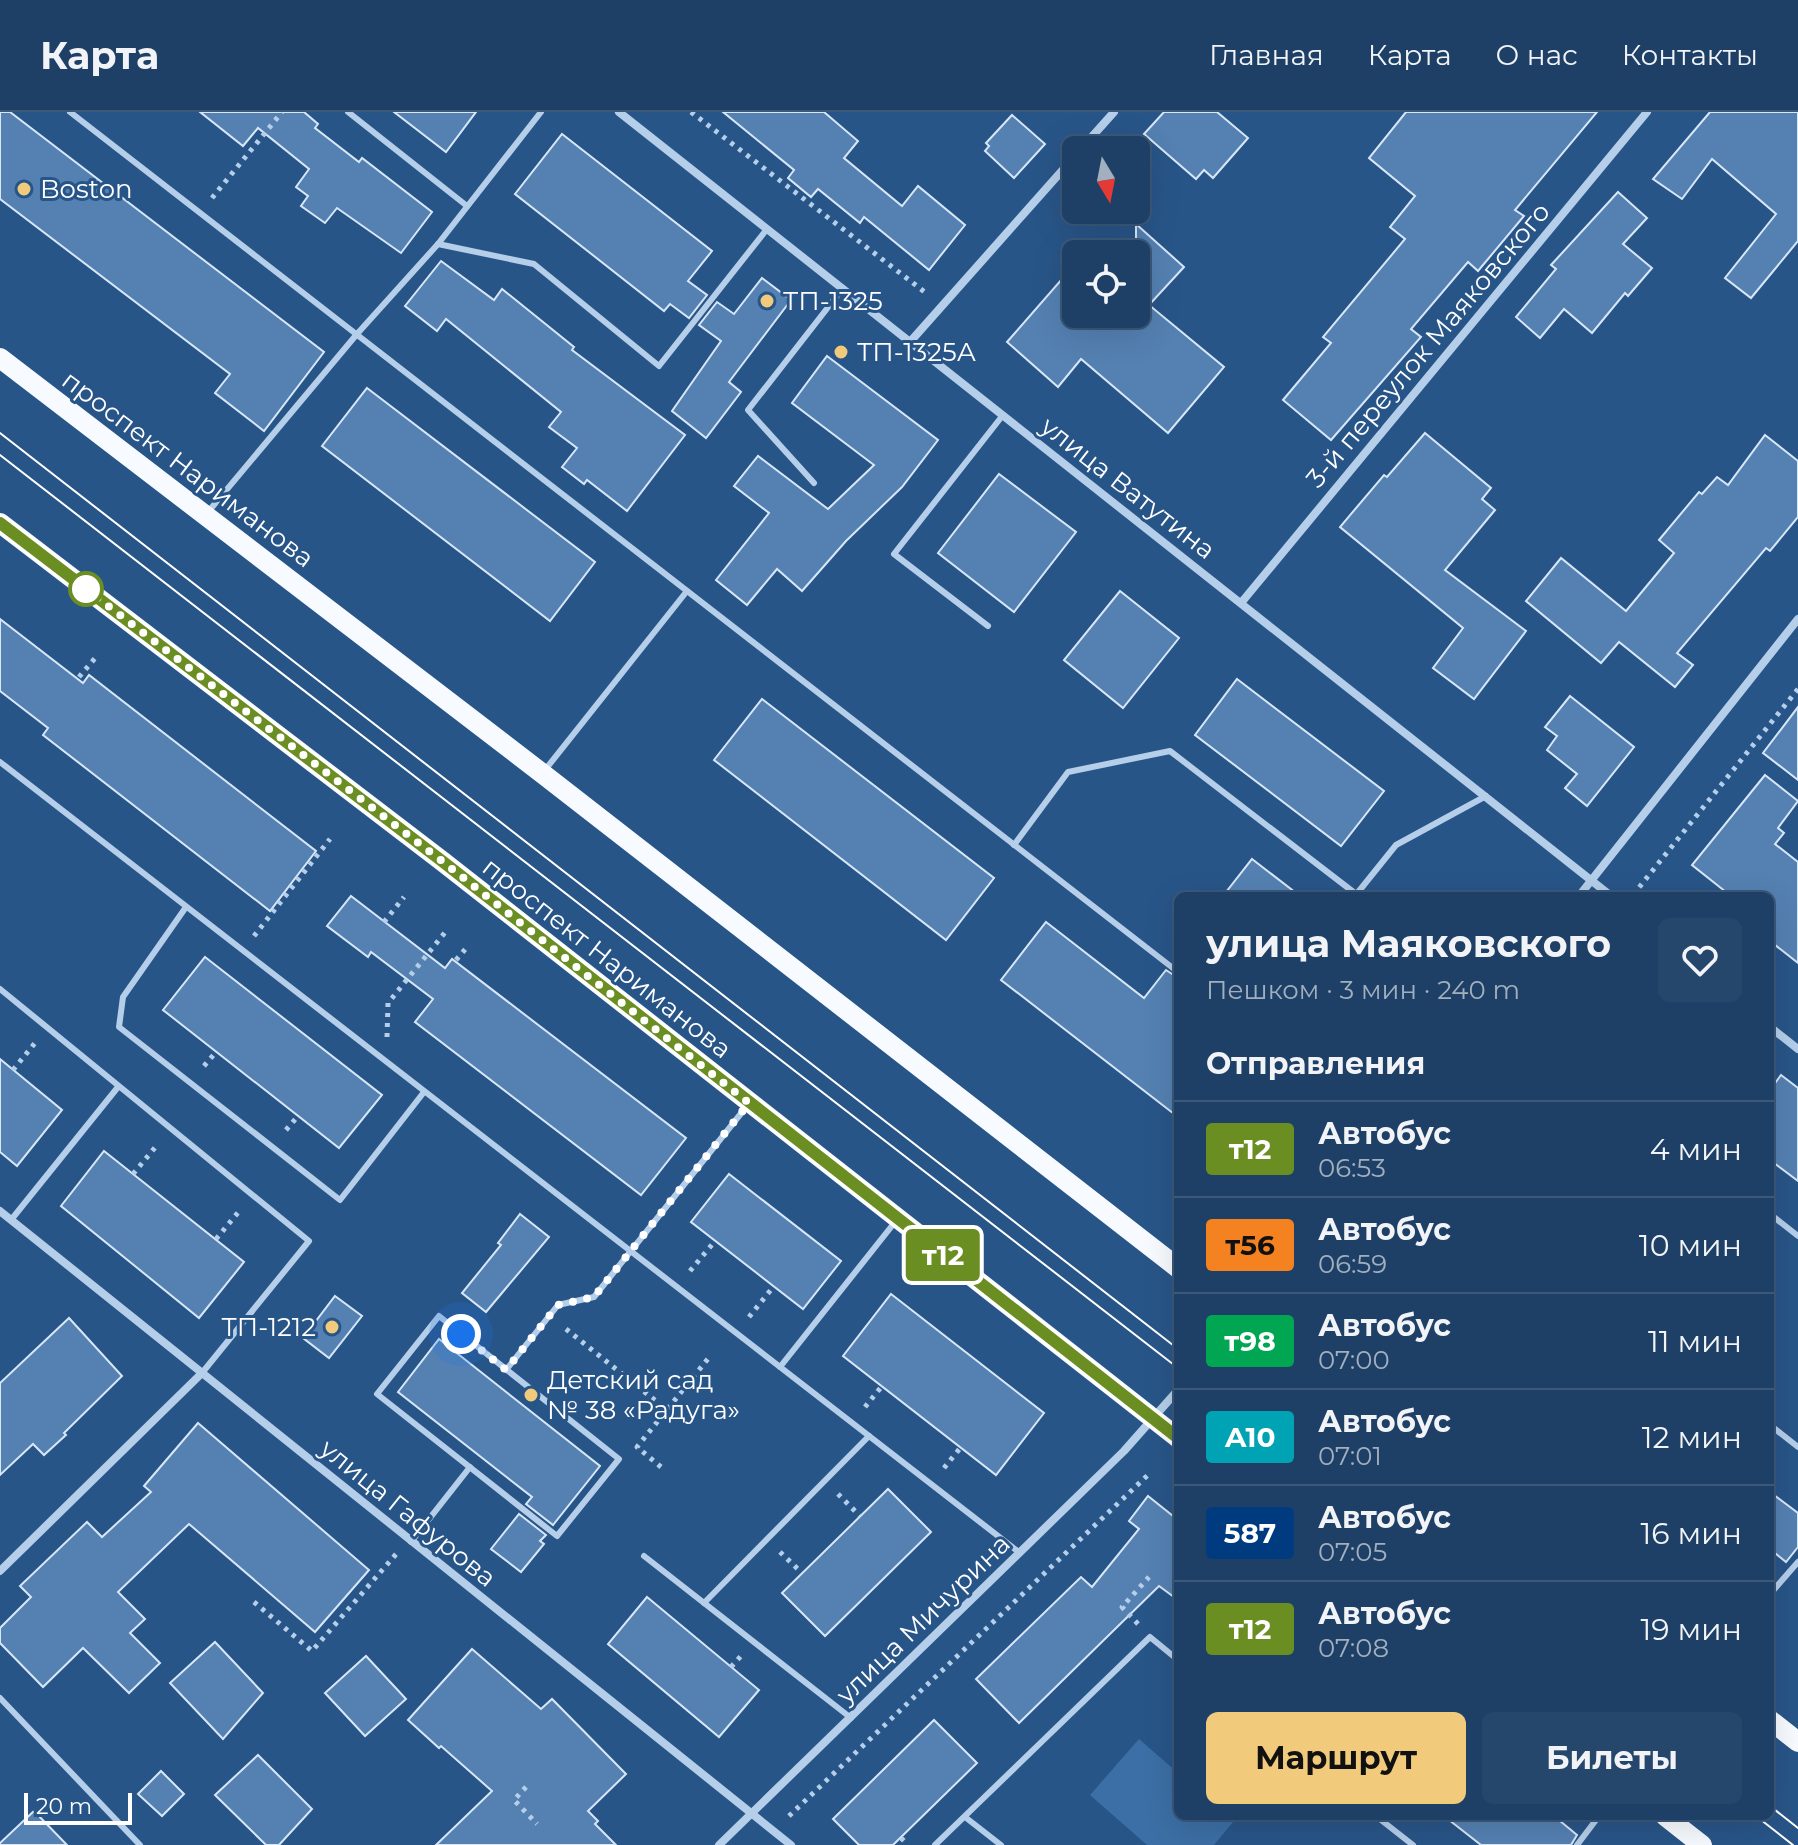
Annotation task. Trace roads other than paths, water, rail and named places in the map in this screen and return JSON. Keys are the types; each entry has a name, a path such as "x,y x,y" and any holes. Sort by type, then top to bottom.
{"main road":[{"name":"проспект Нариманова","path":"0,358 543,774 1174,1265"},
{"name":"проспект Нариманова","path":"0,523 442,861 1174,1435"},
{"path":"1774,1723 1798,1742"},
{"path":"1670,1820 1702,1845"}],"street":[{"name":"улица Ватутина","path":"619,112 1606,892"},
{"path":"1093,136 1114,112"},
{"name":"3-й переулок Маяковского","path":"1241,603 1647,112"},
{"path":"910,342 1062,171"},
{"path":"1582,892 1798,619"},
{"path":"1774,1030 1798,1049"},
{"name":"улица Гафурова","path":"0,1211 791,1845"},
{"path":"0,1571 202,1373"},
{"name":"улица Мичурина","path":"719,1845 1020,1553 1174,1395"}],"lane":[{"path":"70,112 1174,969"},
{"path":"348,112 467,206"},
{"path":"205,514 357,334 438,244 541,112"},
{"path":"438,244 534,264 659,366 767,229"},
{"path":"814,483 748,410 843,288"},
{"path":"988,626 894,554 1003,415"},
{"path":"543,774 687,591"},
{"path":"1014,845 1068,772 1170,751 1351,892"},
{"path":"0,762 1020,1553"},
{"path":"1357,892 1396,845 1486,796"},
{"path":"186,907 123,997 119,1027 340,1200 424,1092"},
{"path":"0,989 309,1241 202,1373"},
{"path":"11,1220 118,1087"},
{"path":"506,1370 558,1305 594,1297 749,1103"},
{"path":"1774,1217 1798,1236"},
{"path":"780,1367 897,1220"},
{"path":"439,1316 619,1459 557,1536 470,1467 377,1394 439,1316"},
{"path":"1774,1428 1798,1447"},
{"path":"704,1603 869,1436"},
{"path":"409,1541 470,1467"},
{"path":"644,1556 851,1718"},
{"path":"1774,1589 1798,1562"},
{"path":"935,1845 1150,1637 1174,1657"},
{"path":"0,1698 140,1845"},
{"path":"965,1817 1001,1845"},
{"path":"1381,1820 1413,1845"},
{"path":"1577,1845 1596,1820"}],"tram line":[{"path":"0,433 1174,1346"},
{"path":"0,455 1174,1365"},
{"path":"1774,1809 1798,1828"},
{"path":"1761,1820 1793,1845"}],"place":[{"name":"Boston","path":"24,189"},
{"name":"ТП-1325","path":"767,301"},
{"name":"ТП-1325А","path":"841,352"},
{"name":"ТП-1212","path":"332,1327"},
{"name":"Детский сад № 38 «Радуга»","path":"531,1395"}]}
